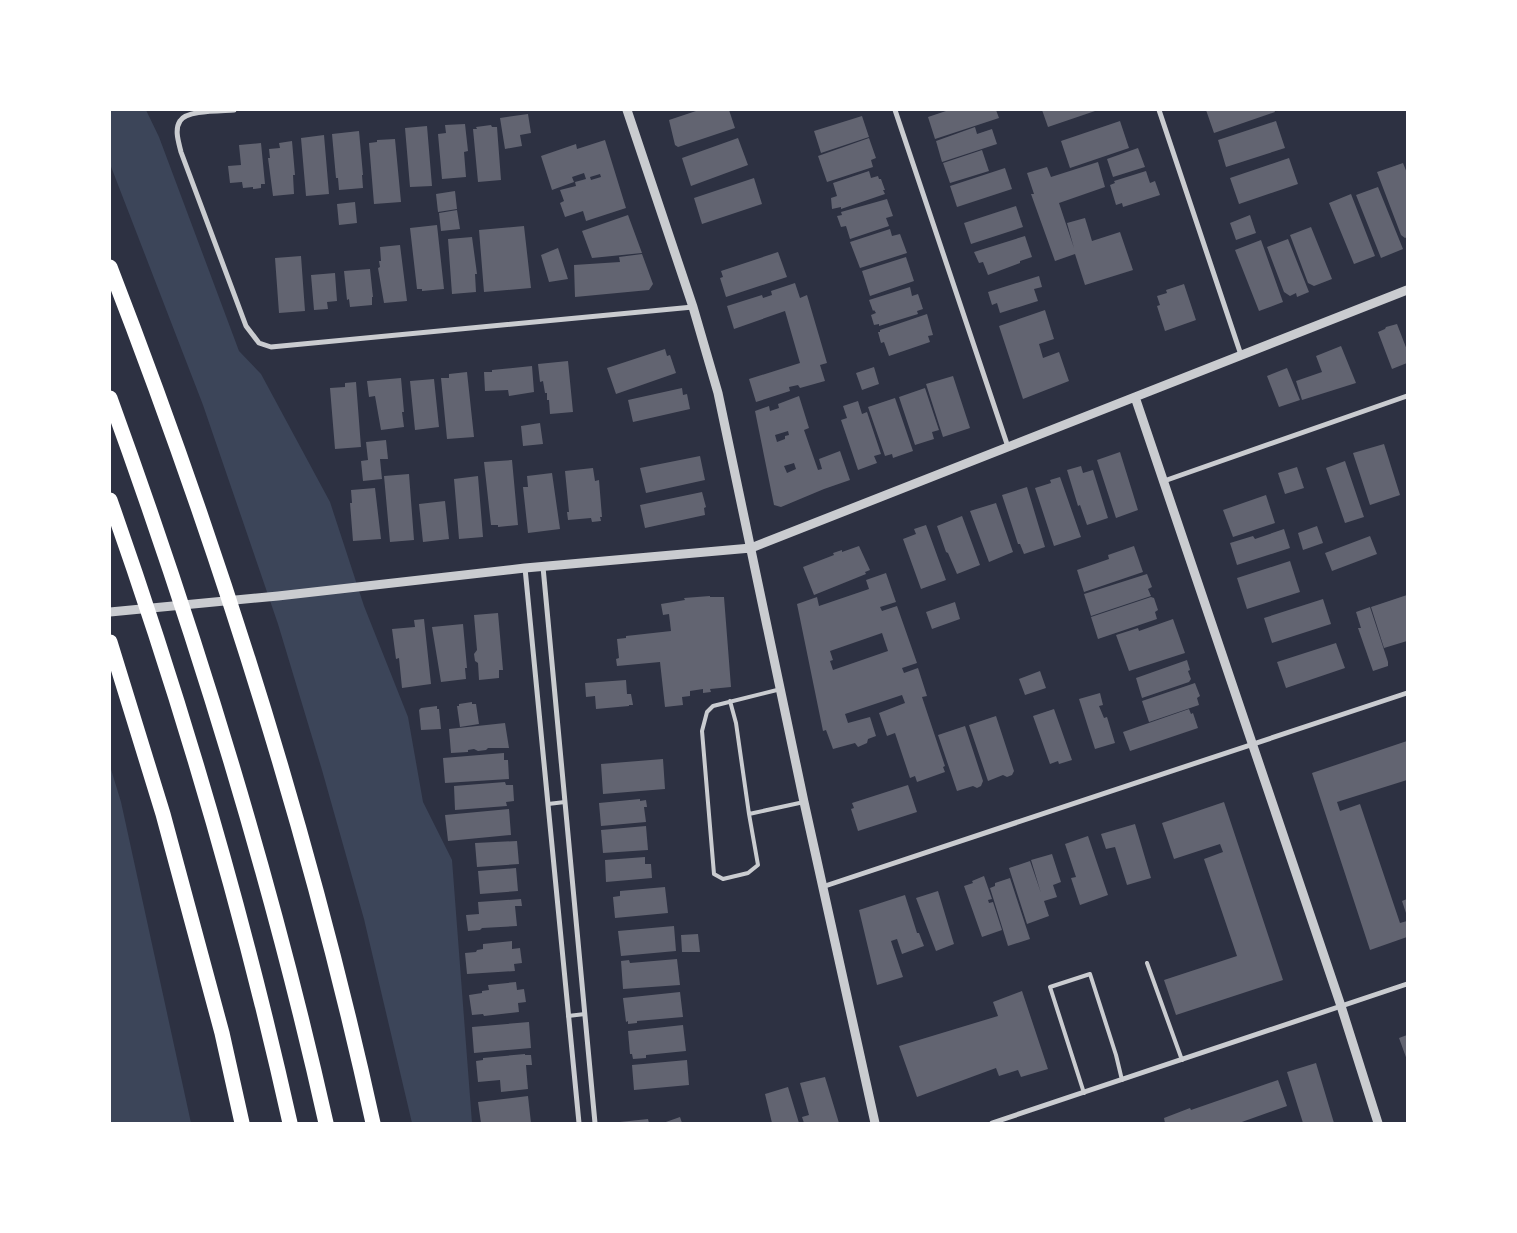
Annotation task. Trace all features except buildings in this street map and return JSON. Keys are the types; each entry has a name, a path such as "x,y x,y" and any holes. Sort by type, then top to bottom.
{"highway":[{"path":"110,267 170,427 264,707 327,929 373,1123"},
{"path":"110,398 177,587 238,783 266,885 326,1123"},
{"path":"110,500 161,651 209,808 252,966 290,1123"},
{"path":"110,642 168,832 220,1024 242,1123"}],"street":[{"path":"234,110 184,116 179,122 177,135 181,152 246,326 259,343 271,347 692,307"},
{"path":"627,110 692,307 718,393 822,887 875,1123"},
{"path":"895,110 1008,448"},
{"path":"1159,110 1241,355"},
{"path":"110,612 278,596 525,568 752,548 1407,290"},
{"path":"1164,481 1407,396"},
{"path":"1135,397 1341,1006 1378,1123"},
{"path":"542,567 595,1123"},
{"path":"525,568 579,1123"},
{"path":"822,887 1407,692"},
{"path":"992,1123 1407,984"}],"lane":[{"path":"730,701 736,723 758,865 748,874 723,879 714,874 702,731 707,712 713,706 730,701 781,689"},
{"path":"548,804 565,802"},
{"path":"749,814 804,802"},
{"path":"1147,963 1182,1060"},
{"path":"1084,1093 1050,987 1090,974 1116,1054 1122,1080"},
{"path":"568,1016 585,1014"}],"shaded area":[{"path":"110,110 146,110 159,137 239,351 261,374 330,502 364,606 408,717 423,802 452,860 472,1123 412,1123 364,919 278,624 203,405 110,164"},
{"path":"110,766 121,802 191,1123 110,1123"}]}
